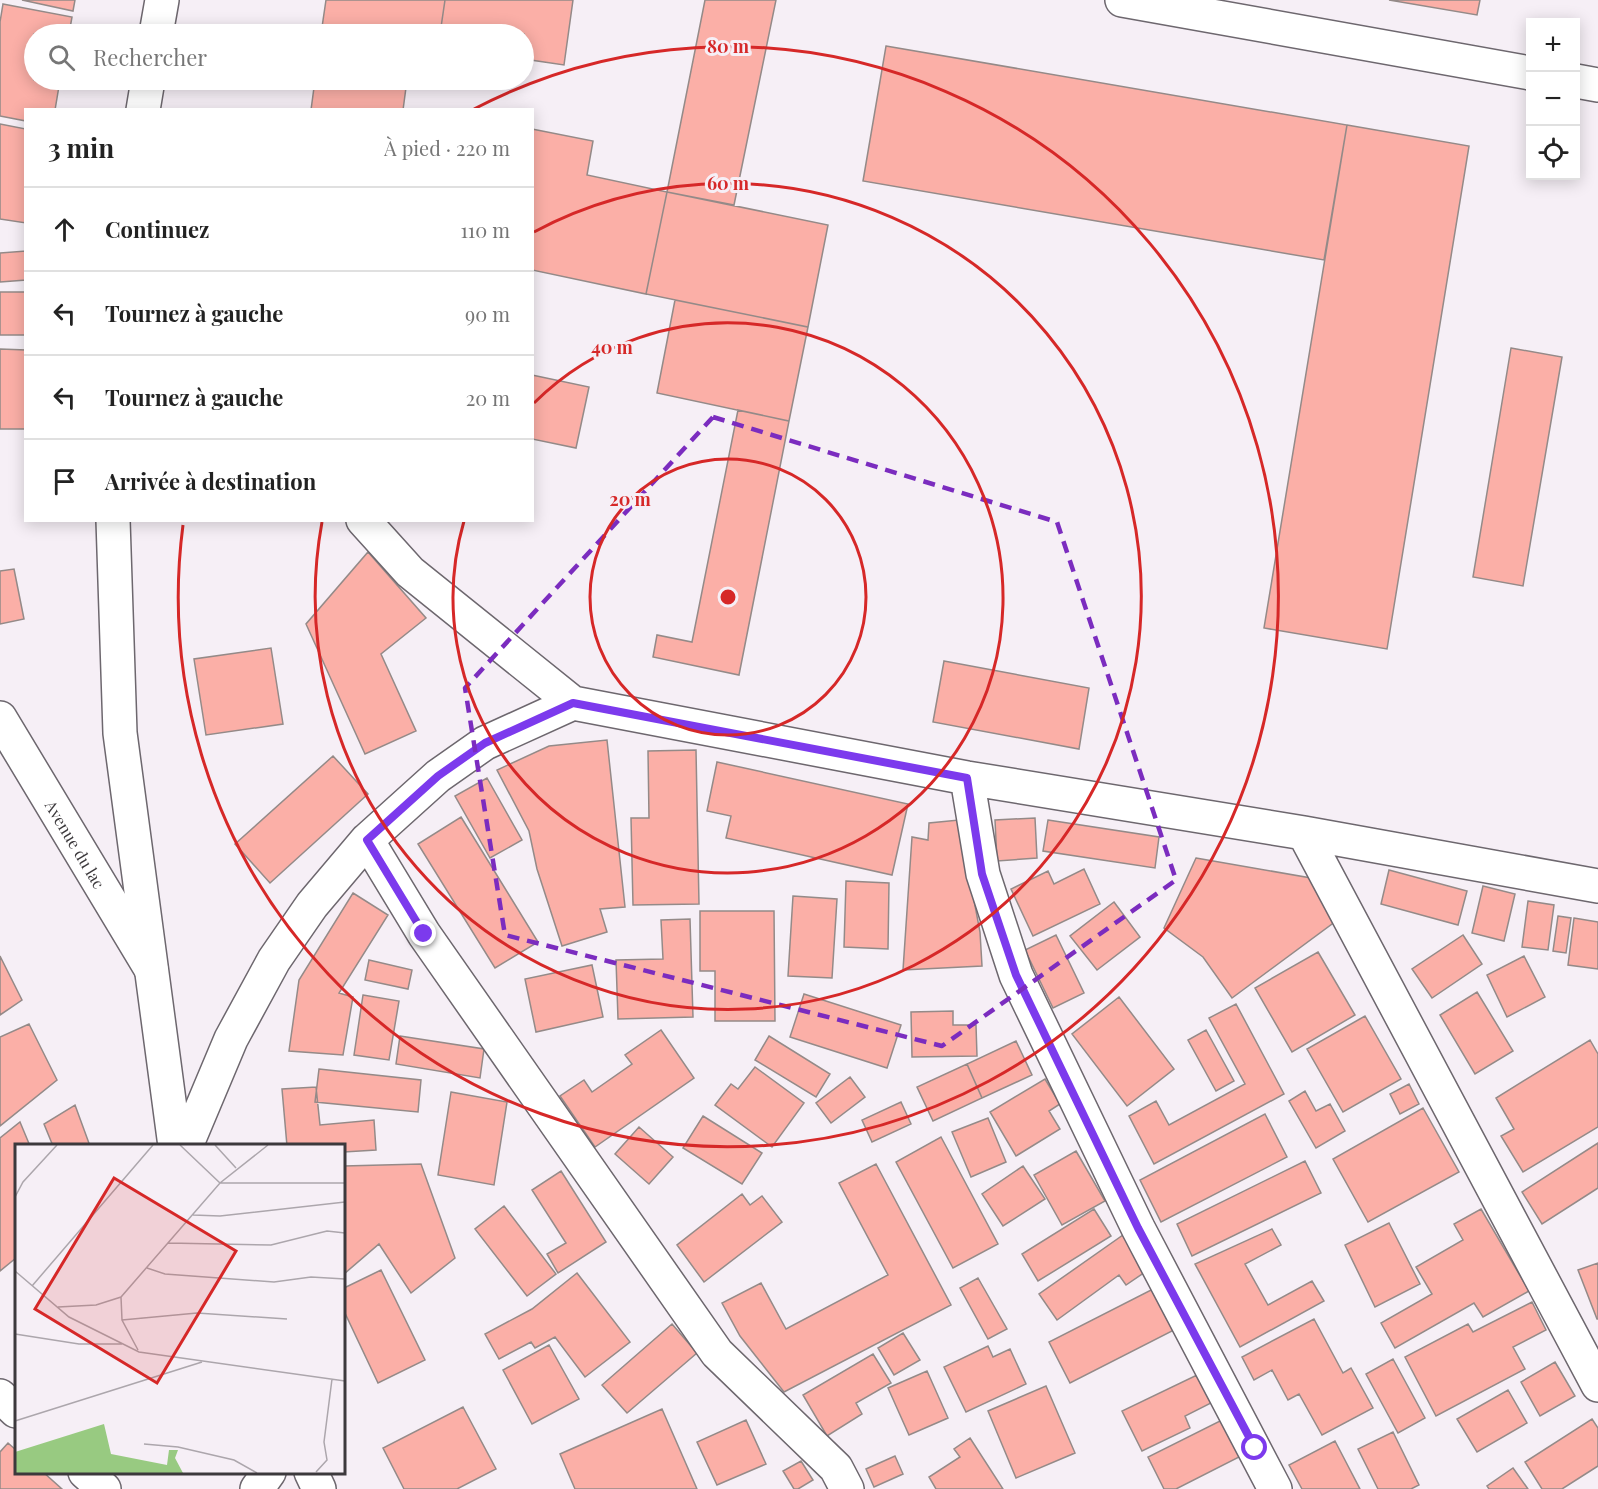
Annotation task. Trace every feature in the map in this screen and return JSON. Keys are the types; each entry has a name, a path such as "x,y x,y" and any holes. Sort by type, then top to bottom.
{"main road":[{"path":"158,24 162,0"},
{"path":"1122,0 1526,72"},
{"path":"1580,82 1598,85"},
{"path":"143,108 146,90"},
{"path":"113,522 120,733 176,1144"},
{"path":"365,522 410,572 573,703 967,778 1304,833 1598,886"},
{"path":"187,1144 231,1039 274,960 312,905 367,840 438,776 485,743 573,703"},
{"name":"Avenue du lac","path":"0,718 151,969"},
{"path":"967,778 982,874 1016,975 1138,1228 1275,1489"},
{"path":"1304,833 1598,1385"},
{"path":"367,840 424,934 717,1353 836,1468 847,1489"},
{"path":"0,1396 15,1410"},
{"path":"86,1474 104,1489"},
{"path":"257,1489 268,1474"},
{"path":"311,1474 318,1489"}],"highlighted area":[{"path":"713,417 1057,522 1176,880 942,1046 505,935 465,688"}],"building":[{"path":"22,0 75,0 73,11"},
{"path":"326,0 445,0 441,24 322,24"},
{"path":"445,0 573,0 564,65 534,60 534,24 441,24"},
{"path":"705,0 776,0 734,205 667,192"},
{"path":"1389,0 1480,0 1477,15"},
{"path":"3,4 72,17 71,24 24,24 24,90 58,90 55,108 24,108 24,121 0,116 0,22"},
{"path":"886,46 1347,125 1324,260 863,181"},
{"path":"314,90 406,90 403,108 311,108"},
{"path":"0,124 24,129 24,223 0,219"},
{"path":"1347,125 1469,146 1387,649 1264,628"},
{"path":"534,129 593,141 587,175 667,192 646,294 534,270"},
{"path":"667,192 828,225 808,327 646,294"},
{"path":"24,251 24,280 0,282 0,253"},
{"path":"0,292 24,292 24,335 0,335"},
{"path":"675,300 808,327 789,421 657,393"},
{"path":"1511,348 1562,357 1523,586 1473,577"},
{"path":"0,349 24,350 24,429 0,429"},
{"path":"534,375 589,387 576,448 534,439"},
{"path":"738,410 789,421 739,675 653,657 657,635 692,642"},
{"path":"368,552 426,618 381,654 416,731 365,754 306,624"},
{"path":"14,569 24,619 0,624 0,571"},
{"path":"271,648 283,724 206,735 194,659"},
{"path":"944,661 1089,688 1079,749 933,722"},
{"path":"607,740 625,907 600,909 607,932 562,946 537,869 529,831 497,770 549,746"},
{"path":"696,750 699,904 633,905 631,818 649,818 648,751"},
{"path":"333,756 368,794 270,883 235,844"},
{"path":"717,762 908,804 892,875 726,838 731,816 707,811"},
{"path":"487,778 522,840 490,858 455,796"},
{"path":"461,817 538,942 495,968 418,844"},
{"path":"1035,818 1037,858 997,861 995,820"},
{"path":"959,820 980,932 982,966 903,970 912,837 928,840 929,823"},
{"path":"1048,820 1159,837 1155,868 1043,851"},
{"path":"1196,858 1311,878 1336,921 1232,998 1203,957 1164,928"},
{"path":"1084,869 1100,904 1033,936 1011,889 1048,871 1054,884"},
{"path":"1389,870 1467,891 1458,925 1381,904"},
{"path":"846,881 889,883 888,949 844,947"},
{"path":"1483,886 1515,894 1504,941 1472,933"},
{"path":"353,893 388,915 339,993 353,997 343,1055 289,1051 299,980"},
{"path":"793,896 837,899 832,978 788,976"},
{"path":"1528,901 1554,905 1548,950 1522,947"},
{"path":"1114,902 1140,937 1097,970 1070,936"},
{"path":"700,911 774,911 775,1021 715,1021 715,971 700,971"},
{"path":"1558,916 1571,918 1566,953 1553,951"},
{"path":"1574,918 1598,922 1598,969 1568,965"},
{"path":"690,919 693,1017 618,1019 616,960 663,959 661,920"},
{"path":"1056,935 1084,993 1053,1008 1025,950"},
{"path":"1463,935 1482,964 1432,998 1412,969"},
{"path":"1318,952 1355,1015 1292,1052 1255,988"},
{"path":"0,956 22,1000 0,1015"},
{"path":"1524,956 1545,997 1507,1017 1487,975"},
{"path":"369,960 412,970 408,989 365,980"},
{"path":"592,965 603,1017 536,1032 525,979"},
{"path":"1477,992 1513,1051 1475,1074 1440,1015"},
{"path":"804,994 901,1025 887,1068 790,1037"},
{"path":"363,995 399,1001 389,1060 354,1055"},
{"path":"1119,997 1174,1069 1127,1106 1072,1034"},
{"path":"1236,1004 1284,1094 1154,1164 1129,1116 1156,1101 1169,1125 1245,1084 1209,1018"},
{"path":"953,1011 953,1025 976,1025 977,1056 912,1057 911,1012"},
{"path":"1365,1016 1401,1079 1343,1112 1307,1049"},
{"path":"29,1024 57,1080 0,1126 0,1037"},
{"path":"661,1030 694,1078 595,1147 560,1096 584,1080 592,1092 632,1064 625,1055"},
{"path":"1206,1030 1234,1081 1216,1091 1188,1040"},
{"path":"400,1036 484,1049 480,1078 396,1064"},
{"path":"769,1036 830,1074 816,1097 755,1060"},
{"path":"1590,1040 1598,1054 1598,1127 1523,1172 1501,1136 1514,1129 1496,1098"},
{"path":"1016,1041 1032,1075 982,1098 967,1064"},
{"path":"967,1064 982,1098 933,1121 917,1087"},
{"path":"755,1067 804,1103 772,1147 715,1105 731,1084 738,1089"},
{"path":"319,1069 421,1080 418,1112 315,1102"},
{"path":"850,1077 865,1097 831,1123 816,1103"},
{"path":"1045,1079 1060,1104 1049,1111 1060,1129 1016,1156 990,1112"},
{"path":"1409,1084 1419,1104 1400,1114 1390,1094"},
{"path":"316,1087 320,1125 374,1120 376,1150 345,1152 345,1144 287,1144 282,1089"},
{"path":"1305,1091 1316,1111 1330,1104 1345,1131 1316,1148 1289,1101"},
{"path":"451,1092 507,1102 494,1185 438,1175"},
{"path":"901,1102 911,1124 872,1142 862,1120"},
{"path":"75,1105 89,1144 52,1144 44,1124"},
{"path":"1423,1108 1459,1172 1368,1222 1333,1159"},
{"path":"1265,1114 1287,1157 1161,1222 1140,1180"},
{"path":"703,1116 762,1153 742,1184 683,1148"},
{"path":"988,1118 1006,1162 971,1177 952,1132"},
{"path":"20,1122 29,1144 15,1144 15,1259 0,1271 0,1138"},
{"path":"639,1127 673,1157 649,1184 615,1154"},
{"path":"941,1137 998,1244 953,1268 896,1162"},
{"path":"1598,1143 1598,1188 1542,1224 1522,1192"},
{"path":"1076,1151 1105,1201 1062,1225 1034,1175"},
{"path":"1305,1161 1321,1193 1192,1256 1177,1224"},
{"path":"421,1164 455,1258 411,1293 379,1244 345,1273 345,1166"},
{"path":"876,1164 951,1305 784,1392 740,1336 722,1303 761,1283 786,1329 888,1275 839,1183"},
{"path":"1023,1166 1045,1199 1003,1226 982,1194"},
{"path":"561,1171 606,1242 558,1273 547,1254 566,1243 532,1190"},
{"path":"742,1194 750,1205 762,1196 782,1222 704,1282 677,1245"},
{"path":"504,1206 556,1274 527,1296 475,1229"},
{"path":"1094,1209 1111,1236 1038,1281 1022,1254"},
{"path":"1481,1209 1529,1291 1483,1317 1474,1303 1395,1348 1381,1323 1432,1294 1416,1267 1463,1240 1454,1224"},
{"path":"1389,1223 1420,1284 1375,1307 1345,1245"},
{"path":"1272,1229 1281,1245 1245,1264 1268,1305 1312,1281 1324,1301 1240,1347 1195,1264"},
{"path":"1123,1235 1148,1270 1126,1285 1119,1275 1057,1320 1039,1294"},
{"path":"1598,1263 1598,1319 1597,1319 1578,1270"},
{"path":"381,1270 425,1360 378,1383 345,1313 345,1288"},
{"path":"577,1273 630,1342 585,1377 555,1337 535,1348 531,1342 499,1359 485,1334 532,1309"},
{"path":"978,1278 1007,1329 988,1339 960,1288"},
{"path":"1155,1288 1176,1329 1070,1383 1049,1342"},
{"path":"1532,1302 1546,1330 1513,1347 1525,1369 1436,1416 1405,1357 1468,1324 1473,1332"},
{"path":"1314,1319 1343,1373 1351,1368 1373,1408 1322,1435 1299,1394 1288,1400 1272,1370 1254,1380 1242,1357"},
{"path":"672,1324 697,1353 627,1413 602,1385"},
{"path":"903,1333 920,1360 894,1375 878,1348"},
{"path":"549,1345 579,1399 532,1424 503,1370"},
{"path":"988,1346 993,1357 1010,1349 1026,1384 966,1412 944,1367"},
{"path":"873,1354 891,1383 856,1403 862,1414 827,1436 803,1395"},
{"path":"1393,1359 1425,1418 1398,1433 1366,1374"},
{"path":"1555,1362 1575,1396 1540,1416 1521,1382"},
{"path":"927,1371 948,1418 909,1435 888,1388"},
{"path":"1197,1375 1211,1403 1185,1416 1190,1428 1142,1451 1122,1411"},
{"path":"1046,1386 1075,1453 1016,1478 988,1411"},
{"path":"1508,1390 1527,1423 1477,1452 1457,1419"},
{"path":"463,1407 496,1469 457,1489 404,1489 383,1448"},
{"path":"662,1409 697,1489 575,1489 560,1454"},
{"path":"1226,1418 1245,1454 1176,1489 1164,1489 1148,1457"},
{"path":"1592,1419 1598,1428 1598,1466 1562,1489 1542,1489 1525,1462"},
{"path":"746,1420 766,1464 717,1485 697,1442"},
{"path":"1393,1432 1419,1485 1411,1489 1378,1489 1358,1449"},
{"path":"970,1438 1003,1489 936,1489 929,1477 960,1457 954,1449"},
{"path":"1335,1441 1360,1489 1302,1489 1289,1465"},
{"path":"8,1443 15,1449 15,1474 45,1474 62,1489 0,1489 0,1452"},
{"path":"895,1456 903,1474 874,1487 866,1469"},
{"path":"801,1461 813,1480 794,1489 783,1471"},
{"path":"1513,1468 1528,1489 1489,1489 1487,1486"}],"route":[{"path":"424,934 367,840 438,776 485,743 573,703 967,778 982,874 1016,975 1138,1228 1255,1448"}]}
